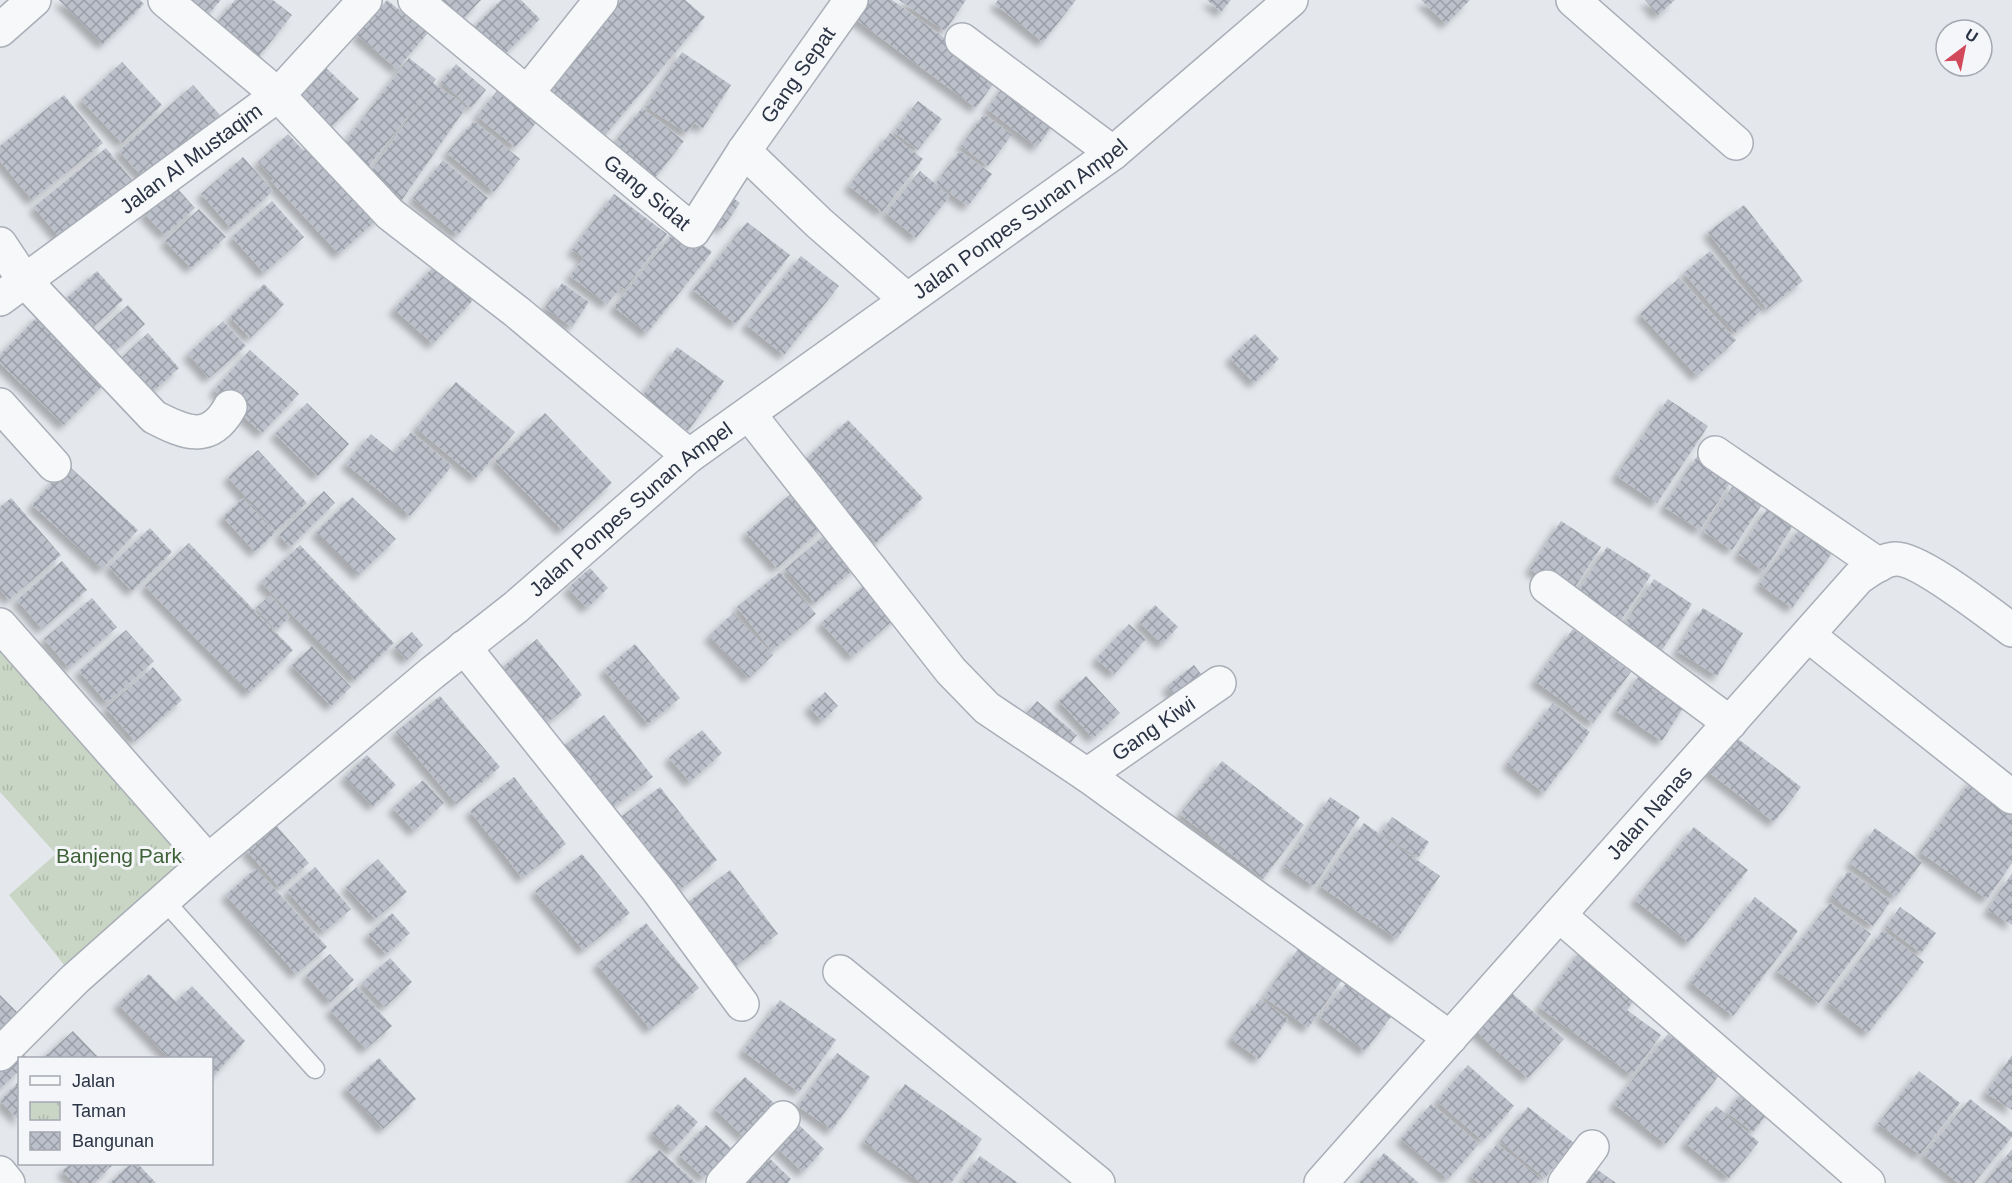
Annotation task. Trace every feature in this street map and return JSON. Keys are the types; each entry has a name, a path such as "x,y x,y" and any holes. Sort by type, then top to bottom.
{"street":[{"path":"0,30 34,0"},
{"path":"165,0 278,95 390,214 517,312 689,456"},
{"name":"Jalan Al Mustaqim","path":"12,290 278,95 365,0"},
{"name":"Gang Sidat","path":"415,0 693,231 744,151"},
{"path":"527,93 601,0"},
{"name":"Gang Sepat","path":"744,151 850,0"},
{"name":"Jalan Ponpes Sunan Ampel","path":"0,1054 75,979 208,861 464,647 516,607 689,456 1113,153 1291,0"},
{"path":"1574,0 1736,143"},
{"path":"962,40 1113,153"},
{"path":"744,151 819,223 906,299"},
{"path":"0,244 12,290 154,417 178,430 200,433 215,426 230,407"},
{"path":"0,405 54,465"},
{"path":"749,414 951,671 987,708 1087,775 1450,1038"},
{"path":"1715,453 1879,564 1896,559 1917,564 2012,630"},
{"name":"Jalan Nanas","path":"1321,1183 1858,578 1879,564"},
{"path":"1547,587 1730,723"},
{"path":"0,625 208,861"},
{"path":"1808,635 2012,797"},
{"path":"464,647 658,890 742,1004"},
{"name":"Gang Kiwi","path":"1087,775 1219,683"},
{"path":"1559,915 1868,1183"},
{"path":"840,972 1098,1183"},
{"path":"723,1183 783,1118"},
{"path":"1565,1183 1592,1147"},
{"path":"0,1173 8,1183"}],"lane":[{"path":"164,900 315,1069"}],"green space":[{"name":"Banjeng Park","path":"15,642 208,861 75,979 9,895 56,854 0,792 0,652"}],"building":[{"path":"59,0 140,0 144,4 103,44"},
{"path":"182,0 221,0 204,19"},
{"path":"235,0 273,0 292,15 253,64 211,30"},
{"path":"387,0 428,33 397,69 357,35"},
{"path":"437,0 481,0 460,22"},
{"path":"501,0 521,0 540,19 501,58 472,29"},
{"path":"620,0 685,0 705,17 596,146 538,97"},
{"path":"861,0 892,0 998,77 976,108 850,15"},
{"path":"899,0 966,0 945,31"},
{"path":"998,0 1076,0 1043,42 995,4"},
{"path":"1207,0 1231,0 1221,12"},
{"path":"1421,0 1470,0 1446,24"},
{"path":"1645,0 1675,0 1658,15"},
{"path":"682,52 731,85 703,128 694,123 687,133 646,107"},
{"path":"409,58 436,79 433,83 467,106 399,204 365,180 432,85 369,166 342,146"},
{"path":"122,62 162,105 122,143 81,100"},
{"path":"321,63 359,99 326,132 289,96"},
{"path":"456,64 486,90 471,108 441,82"},
{"path":"1008,81 1058,118 1037,147 987,109"},
{"path":"193,85 220,115 146,181 119,151"},
{"path":"497,91 536,123 515,147 477,116"},
{"path":"64,95 103,143 32,200 0,161 0,146"},
{"path":"918,101 942,119 918,150 894,132"},
{"path":"642,108 684,141 647,188 605,155"},
{"path":"984,114 1012,135 988,166 961,146"},
{"path":"474,121 520,159 494,192 447,153"},
{"path":"890,133 923,159 882,212 849,186"},
{"path":"288,134 304,151 314,141 382,215 339,254 271,181 274,179 258,162"},
{"path":"106,148 132,180 60,238 34,207"},
{"path":"960,151 992,174 968,206 936,183"},
{"path":"243,157 273,191 231,228 201,194"},
{"path":"443,160 488,198 458,235 413,198"},
{"path":"920,171 950,196 916,238 886,213"},
{"path":"175,186 195,208 165,235 144,213"},
{"path":"722,190 740,203 722,229 704,216"},
{"path":"614,194 667,234 625,289 621,287 607,304 570,276 584,258 572,250"},
{"path":"272,201 304,237 264,273 232,237"},
{"path":"1744,205 1803,281 1767,309 1708,232"},
{"path":"199,209 226,237 191,268 165,241"},
{"path":"747,222 790,255 736,324 693,290"},
{"path":"679,226 712,252 647,333 614,307"},
{"path":"1710,251 1762,310 1735,333 1684,273"},
{"path":"801,256 839,286 784,355 746,325"},
{"path":"436,264 474,299 433,344 394,309"},
{"path":"97,271 123,300 84,335 58,306"},
{"path":"1679,278 1736,340 1697,376 1640,314"},
{"path":"562,283 589,302 572,327 545,308"},
{"path":"264,284 284,304 250,338 230,317"},
{"path":"128,305 145,324 112,354 95,335"},
{"path":"40,314 108,380 64,425 0,363 0,355"},
{"path":"223,321 246,346 209,378 188,354"},
{"path":"148,333 179,368 146,398 115,364"},
{"path":"1255,334 1279,359 1254,383 1230,358"},
{"path":"677,347 724,381 688,431 641,398"},
{"path":"250,350 299,394 262,433 214,390"},
{"path":"456,382 515,432 476,478 416,428"},
{"path":"1668,399 1708,426 1657,503 1616,476"},
{"path":"307,403 349,444 318,476 275,434"},
{"path":"545,413 612,483 562,530 495,461"},
{"path":"848,420 923,498 876,543 801,463"},
{"path":"411,432 452,466 410,516 346,464 371,434 394,453"},
{"path":"258,450 307,503 275,531 228,477"},
{"path":"1698,455 1733,478 1700,530 1664,507"},
{"path":"68,465 138,530 102,569 32,505"},
{"path":"1734,484 1763,503 1732,550 1704,532"},
{"path":"324,491 335,503 290,547 279,535"},
{"path":"793,492 825,526 777,568 746,533"},
{"path":"352,497 396,539 359,575 316,532"},
{"path":"11,498 61,555 9,600 0,589 0,507"},
{"path":"243,498 275,533 255,552 223,517"},
{"path":"1768,507 1794,524 1764,571 1738,554"},
{"path":"1561,521 1601,547 1570,595 1530,569"},
{"path":"1802,526 1835,549 1792,608 1759,584"},
{"path":"150,528 172,552 132,591 109,567"},
{"path":"832,529 861,563 815,603 785,569"},
{"path":"189,543 293,650 249,693 145,586"},
{"path":"300,545 394,643 355,680 261,582"},
{"path":"1607,547 1651,575 1615,629 1572,601"},
{"path":"62,561 87,590 42,629 17,600"},
{"path":"590,568 608,588 587,608 568,588"},
{"path":"780,572 816,614 772,651 737,607"},
{"path":"1654,579 1692,604 1658,656 1620,631"},
{"path":"870,580 900,614 852,657 821,623"},
{"path":"270,595 290,617 276,630 256,608"},
{"path":"92,598 117,627 69,668 44,639"},
{"path":"1155,605 1178,627 1162,644 1139,622"},
{"path":"1703,608 1743,633 1717,676 1677,651"},
{"path":"733,613 773,655 749,678 709,636"},
{"path":"1129,624 1146,639 1114,674 1096,659"},
{"path":"1573,629 1631,672 1593,723 1535,681"},
{"path":"126,630 154,661 107,703 79,671"},
{"path":"412,632 423,645 407,660 395,647"},
{"path":"537,639 582,695 538,730 493,675"},
{"path":"635,644 680,698 648,724 604,670"},
{"path":"312,646 351,687 331,706 292,665"},
{"path":"1194,665 1208,683 1180,704 1167,686"},
{"path":"153,667 182,700 135,741 106,708"},
{"path":"1641,673 1686,703 1662,741 1616,711"},
{"path":"1086,676 1120,713 1093,738 1059,701"},
{"path":"825,692 838,706 822,721 809,707"},
{"path":"440,696 500,767 456,804 396,732"},
{"path":"1037,701 1077,735 1063,752 1023,718"},
{"path":"1553,703 1590,732 1544,793 1507,764"},
{"path":"604,715 653,777 610,809 562,747"},
{"path":"702,730 722,753 690,782 669,758"},
{"path":"1733,735 1801,787 1774,822 1706,770"},
{"path":"367,755 396,785 373,806 345,777"},
{"path":"1222,761 1304,825 1263,879 1180,814"},
{"path":"514,777 566,844 522,878 470,811"},
{"path":"1973,778 2012,805 2012,863 1987,899 1920,852"},
{"path":"423,780 444,803 414,831 393,808"},
{"path":"660,787 717,860 671,897 613,823"},
{"path":"1330,797 1360,817 1314,886 1284,866"},
{"path":"1392,817 1429,842 1418,858 1381,833"},
{"path":"1364,823 1440,876 1397,939 1320,886"},
{"path":"275,824 309,863 280,888 246,850"},
{"path":"1694,827 1748,870 1689,943 1635,900"},
{"path":"1875,828 1922,862 1896,897 1850,863"},
{"path":"582,854 630,913 583,950 535,891"},
{"path":"378,859 407,892 375,919 346,887"},
{"path":"315,867 351,909 324,932 287,891"},
{"path":"256,868 327,947 296,974 226,895"},
{"path":"730,870 778,934 725,974 677,911"},
{"path":"1848,871 1891,901 1873,926 1831,897"},
{"path":"2012,873 2012,925 1988,910"},
{"path":"1755,897 1798,931 1733,1016 1690,982"},
{"path":"1830,903 1871,934 1819,1003 1777,971"},
{"path":"1900,907 1936,933 1921,953 1886,927"},
{"path":"392,913 410,933 386,954 368,935"},
{"path":"646,923 699,988 650,1029 597,964"},
{"path":"1883,930 1924,962 1868,1033 1828,1002"},
{"path":"1298,949 1342,980 1308,1028 1264,997"},
{"path":"1582,949 1639,992 1627,1010 1661,1035 1632,1075 1539,1007"},
{"path":"330,954 354,980 330,1002 306,975"},
{"path":"390,958 412,982 385,1007 362,983"},
{"path":"149,974 176,1002 192,986 245,1041 213,1077 213,1057 168,1057 118,1004"},
{"path":"1347,982 1391,1017 1365,1051 1320,1017"},
{"path":"357,987 392,1026 366,1049 330,1010"},
{"path":"1505,987 1564,1039 1528,1078 1470,1027"},
{"path":"0,995 17,1012 0,1029"},
{"path":"1260,999 1288,1019 1259,1059 1231,1039"},
{"path":"780,1000 836,1040 799,1092 743,1051"},
{"path":"73,1031 98,1057 44,1057"},
{"path":"1668,1034 1720,1074 1666,1144 1614,1104"},
{"path":"17,1048 26,1057 18,1057 18,1072 0,1089 0,1064"},
{"path":"837,1053 870,1077 832,1130 798,1106"},
{"path":"2012,1055 2012,1110 1986,1093"},
{"path":"379,1058 416,1099 383,1129 346,1088"},
{"path":"1468,1065 1514,1106 1483,1141 1437,1101"},
{"path":"1919,1071 1960,1103 1920,1155 1878,1124"},
{"path":"745,1077 775,1104 744,1137 715,1109"},
{"path":"18,1082 18,1119 0,1101"},
{"path":"905,1084 982,1139 951,1183 921,1183 864,1142"},
{"path":"1745,1089 1771,1109 1753,1132 1727,1112"},
{"path":"1970,1099 2012,1132 2012,1137 1974,1183 1958,1183 1924,1155"},
{"path":"678,1104 698,1122 672,1151 652,1133"},
{"path":"1431,1104 1479,1144 1448,1179 1401,1139"},
{"path":"1716,1106 1759,1142 1729,1178 1685,1143"},
{"path":"1528,1107 1574,1143 1545,1178 1500,1141"},
{"path":"706,1125 731,1148 704,1178 679,1155"},
{"path":"799,1125 824,1149 803,1172 777,1148"},
{"path":"1497,1144 1540,1178 1536,1183 1479,1183 1471,1176"},
{"path":"2012,1149 2012,1183 1985,1183 2003,1160"},
{"path":"659,1150 696,1183 634,1183 631,1180"},
{"path":"764,1153 791,1179 788,1183 737,1183"},
{"path":"1384,1153 1419,1183 1359,1183"},
{"path":"980,1156 1018,1183 961,1183"},
{"path":"69,1165 113,1165 94,1183 74,1183 62,1171"},
{"path":"129,1165 139,1165 156,1183 110,1183"},
{"path":"1595,1168 1616,1183 1584,1183"}]}
